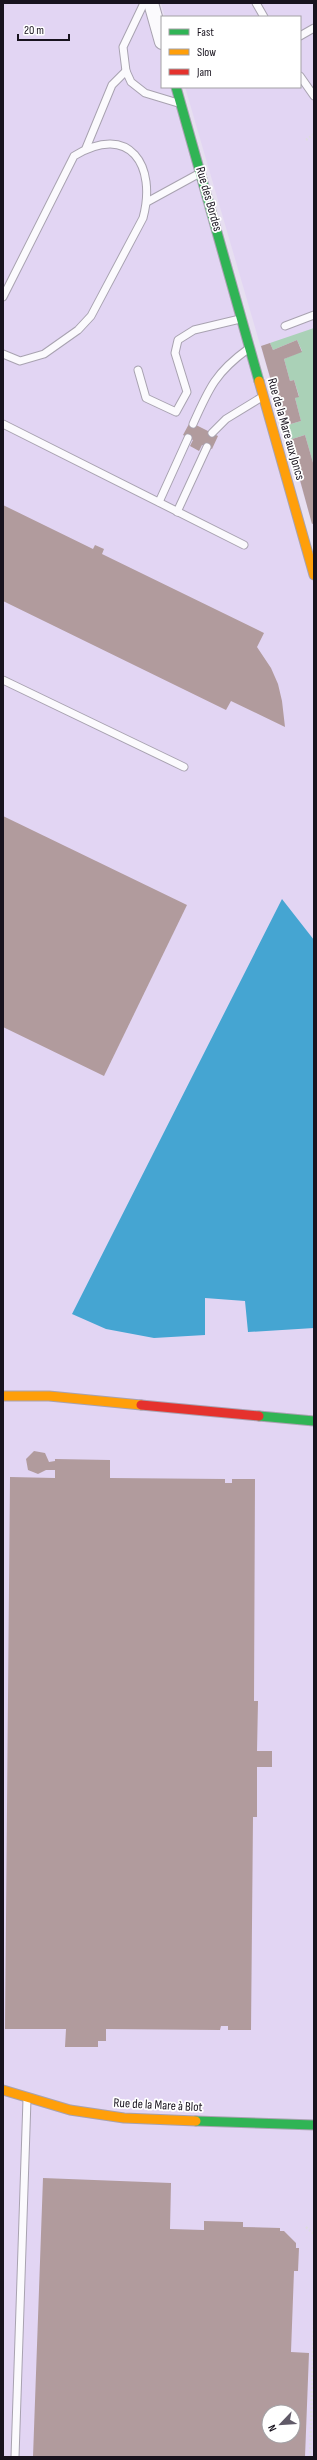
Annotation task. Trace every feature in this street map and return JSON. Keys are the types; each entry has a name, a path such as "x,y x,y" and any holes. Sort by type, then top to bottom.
{"street":[{"path":"151,3 161,38"},
{"name":"Rue des Bordes","path":"176,88 241,315"},
{"name":"Rue de la Mare aux Joncs","path":"241,315 314,575"},
{"path":"3,1396 49,1396 314,1421"},
{"name":"Rue de la Mare à Blot","path":"3,2090 70,2110 124,2118 314,2125"}],"lane":[{"path":"144,3 123,47 126,71 131,82 145,93 181,104"},
{"path":"256,3 263,16"},
{"path":"301,35 314,28"},
{"path":"86,148 112,84 126,71"},
{"path":"301,77 314,96"},
{"path":"3,297 66,168 74,156 86,148 113,143 125,146 136,154 146,178 147,202 143,218 94,309 78,330 44,354 20,361 3,354"},
{"path":"147,202 201,172"},
{"path":"138,370 146,398 176,412 187,392 175,352 178,340 194,330 241,315"},
{"path":"285,326 314,315"},
{"path":"193,424 210,386 228,363 250,347"},
{"path":"212,433 226,419 264,396"},
{"path":"3,424 244,545"},
{"path":"159,502 188,438"},
{"path":"177,512 207,447"},
{"path":"3,680 184,767"},
{"path":"15,2457 27,2098"}],"path":[{"path":"306,140 314,134"},
{"path":"306,2227 314,2234"},
{"path":"310,2457 314,2319"}],"shaded area":[{"path":"3,3 151,3 161,38 161,88 176,88 314,575 314,2457 3,2457"},
{"path":"161,3 314,3 314,530 185,88 301,88 301,16 165,16"}],"green space":[{"path":"314,328 314,466 305,435 289,440 284,426 301,421 295,398 299,396 294,380 290,381 284,359 302,351 297,340 273,350 270,343"}],"water":[{"path":"282,899 314,940 314,1328 248,1332 245,1301 205,1298 205,1335 154,1338 106,1329 72,1314"}],"building":[{"path":"297,340 302,352 284,359 290,381 294,380 299,397 295,398 301,421 284,426 261,346 270,343 273,350"},
{"path":"190,422 218,436 212,449 202,445 199,451 190,446 193,440 183,435"},
{"path":"305,435 314,466 314,523 312,524 289,440"},
{"path":"3,505 93,549 95,545 104,549 102,554 264,633 257,647 271,668 278,684 282,701 285,727 231,701 226,710 3,601"},
{"path":"3,816 187,905 104,1076 3,1027"},
{"path":"34,1451 45,1453 49,1462 55,1461 55,1459 110,1460 110,1478 225,1479 225,1483 232,1483 232,1479 255,1479 254,1701 258,1701 257,1751 272,1751 272,1767 257,1767 257,1817 253,1817 251,2030 228,2030 228,2026 221,2026 220,2030 106,2029 106,2041 98,2041 98,2047 65,2047 66,2029 5,2029 10,1477 55,1478 55,1470 46,1470 38,1474 28,1470 26,1459"},
{"path":"43,2178 171,2183 170,2229 204,2230 204,2221 243,2222 243,2227 280,2228 280,2231 284,2231 296,2243 296,2248 299,2248 298,2271 294,2271 291,2352 309,2353 305,2457 33,2457"}],"traffic: fast":[{"path":"176,88 259,381"},
{"path":"259,1416 314,1421"},
{"path":"196,2121 314,2125"}],"traffic: slow":[{"path":"259,381 314,575"},
{"path":"3,1396 49,1396 141,1405"},
{"path":"3,2090 70,2110 124,2118 196,2121"}],"traffic: jam":[{"path":"141,1405 259,1416"}]}
